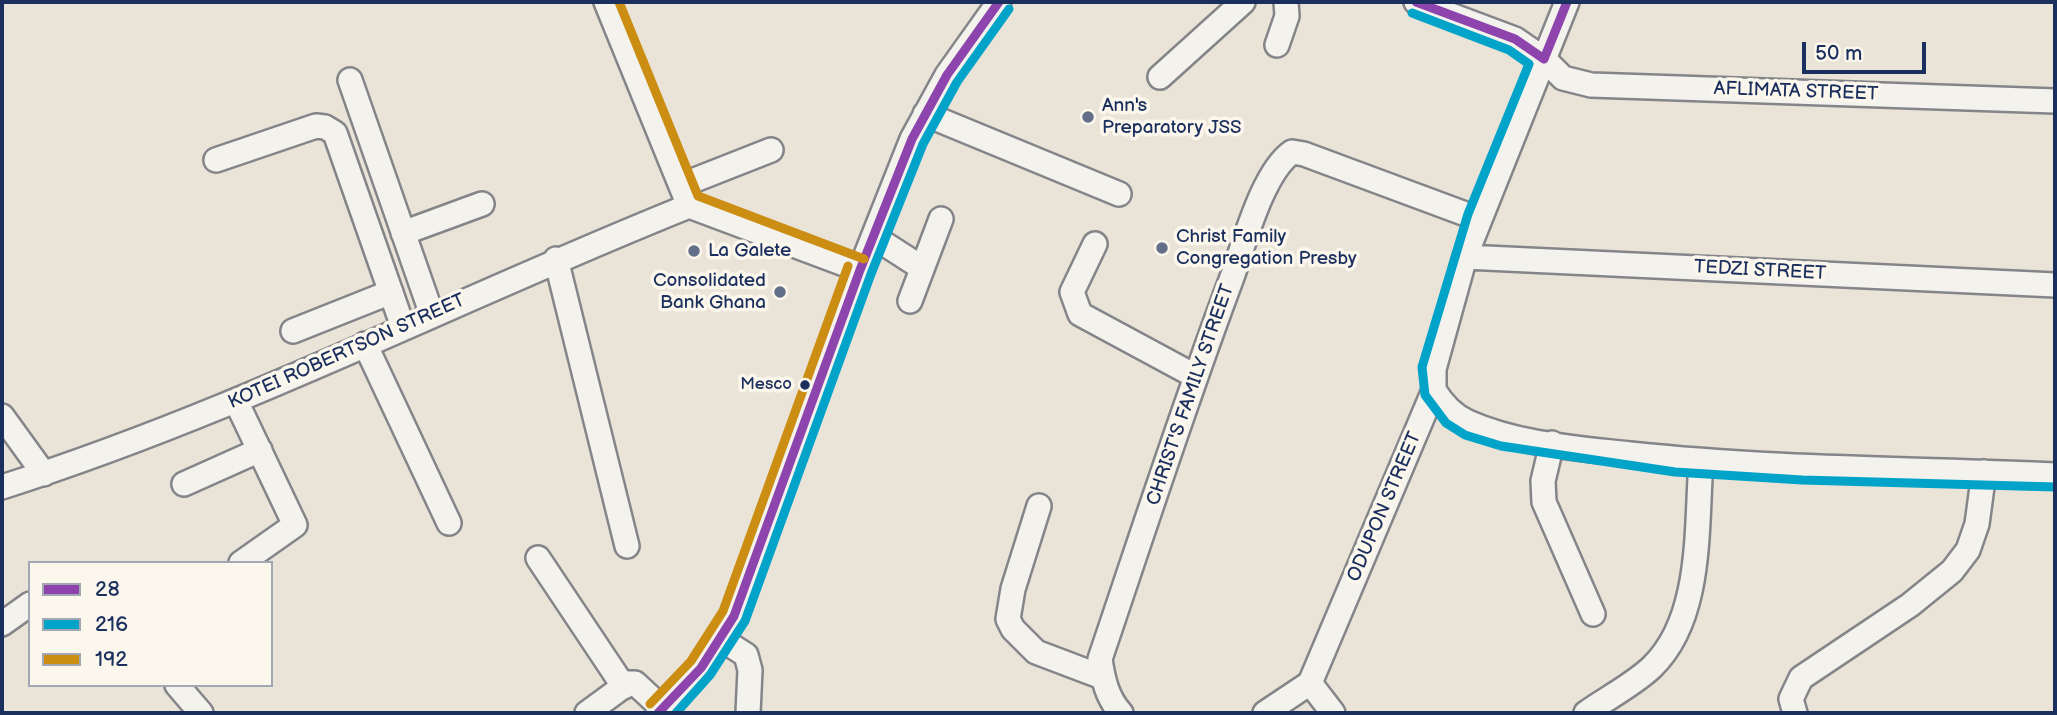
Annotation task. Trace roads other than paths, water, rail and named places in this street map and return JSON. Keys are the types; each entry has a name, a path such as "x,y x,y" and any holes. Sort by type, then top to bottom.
{"street":[{"path":"606,2 686,196 860,270"},
{"path":"587,713 624,687 635,683 643,687 660,711 722,639 734,616 860,270 912,139 947,75 999,2"},
{"path":"1160,77 1243,2"},
{"path":"1277,45 1287,16 1286,2"},
{"name":"AFLIMATA STREET","path":"1416,2 1515,39 1544,59 1563,78 1591,85 2055,101"},
{"name":"ODUPON STREET","path":"1310,683 1434,390 1434,369 1465,257 1567,2"},
{"path":"351,80 432,315"},
{"path":"925,114 1119,194"},
{"path":"216,160 316,127 326,127 335,132 403,327"},
{"name":"KOTEI ROBERTSON STREET","path":"2,488 236,401 432,315 686,196 771,150"},
{"name":"CHRIST'S FAMILY STREET","path":"1102,677 1100,659 1195,376 1261,200 1282,159 1292,152 1479,219"},
{"path":"403,233 482,204"},
{"path":"909,301 941,219"},
{"path":"874,237 922,268"},
{"path":"1095,244 1072,292 1080,314 1195,376"},
{"name":"TEDZI STREET","path":"1465,257 2055,285"},
{"path":"556,259 627,546"},
{"path":"293,331 391,292"},
{"path":"365,344 449,523"},
{"path":"1434,390 1457,416 1470,423 1552,443 1701,462 2055,475"},
{"path":"236,401 295,525 244,561"},
{"path":"2,416 44,474"},
{"path":"1552,443 1543,481 1544,502 1593,614"},
{"path":"184,484 260,450"},
{"path":"1586,713 1652,666 1673,638 1687,601 1701,462"},
{"path":"1795,713 1791,699 1801,678 1910,606 1952,571 1968,550 1977,524 1984,472"},
{"path":"1039,506 1013,589 1008,619 1013,629 1036,652 1102,677 1113,705 1121,713"},
{"path":"538,558 624,687"},
{"path":"2,624 28,605"},
{"path":"722,639 746,655 750,670 748,713"},
{"path":"1265,713 1310,683 1334,713"},
{"path":"179,687 201,713"}],"place":[{"name":"Ann's Preparatory JSS","path":"1088,117"},
{"name":"Christ Family Congregation Presby","path":"1162,248"},
{"name":"La Galete","path":"694,251"},
{"name":"Consolidated Bank Ghana","path":"780,292"},
{"name":"Mesco","path":"805,385"}]}
